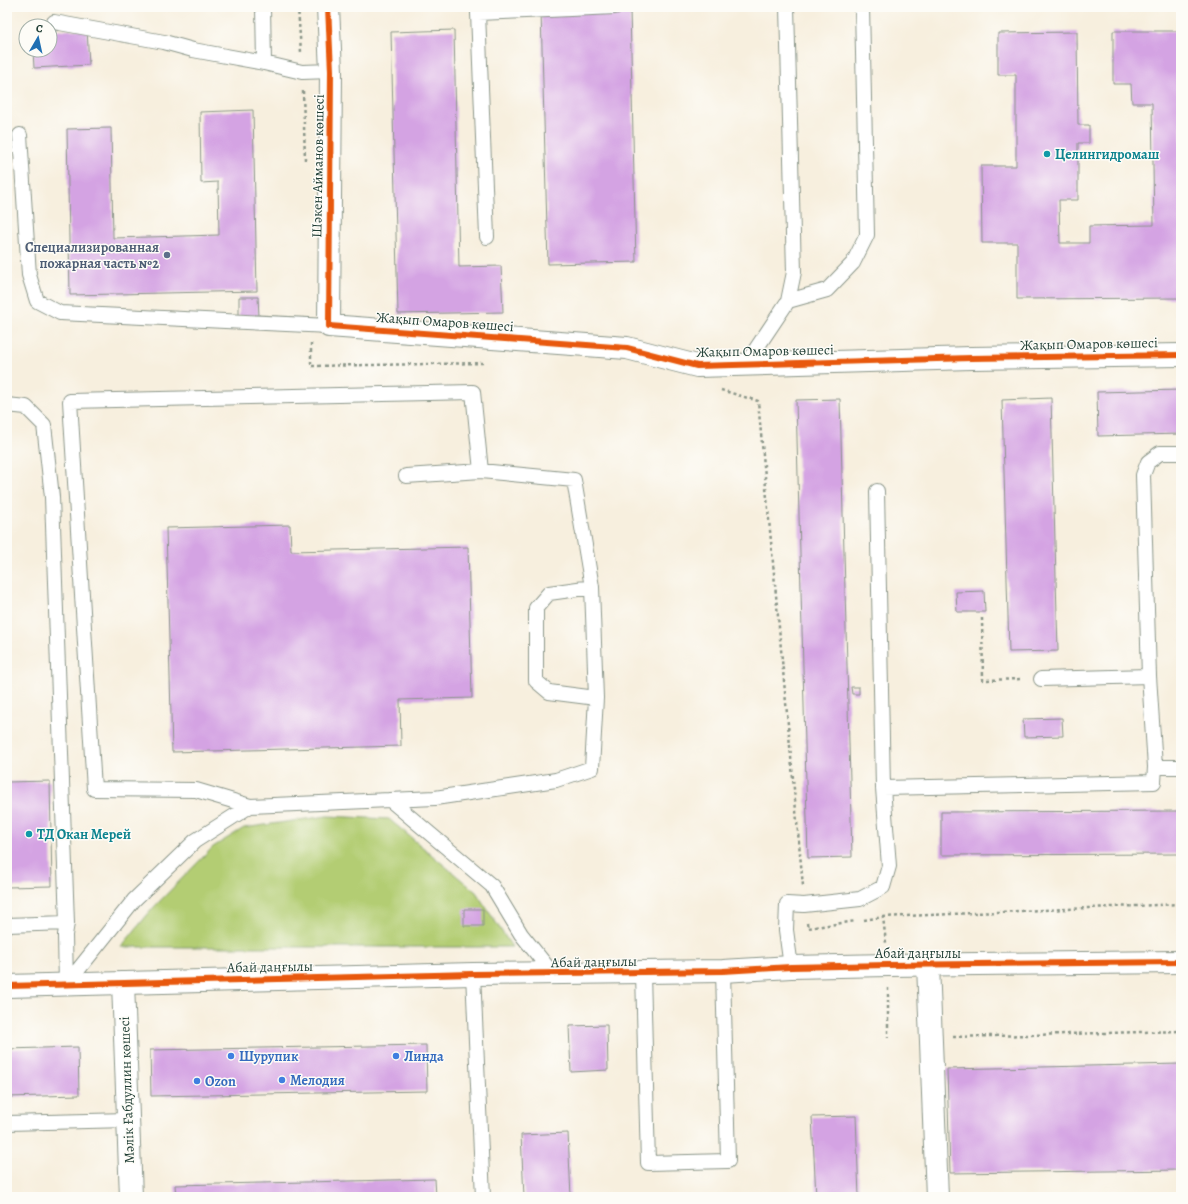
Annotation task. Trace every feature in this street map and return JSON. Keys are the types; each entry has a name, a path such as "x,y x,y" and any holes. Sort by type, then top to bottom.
{"street":[{"name":"Шәкен Айманов көшесі","path":"319,325 331,70 328,7"},
{"name":"Жақып Омаров көшесі","path":"319,325 627,348 697,366 978,358 1181,355"},
{"name":"Абай даңғылы","path":"7,986 473,974 723,972 791,966 888,964 1181,962"},
{"path":"928,964 937,1197"},
{"name":"Мәлік Ғабдуллин көшесі","path":"122,983 131,1197"}],"lane":[{"path":"263,7 264,63"},
{"path":"487,237 478,13 615,7"},
{"path":"746,364 788,300 794,272 787,7"},
{"path":"788,300 827,290 853,263 866,235 862,7"},
{"path":"58,23 164,42 193,50 264,63 302,72 331,70"},
{"path":"20,135 29,275 37,301 60,313 319,325"},
{"path":"406,476 481,471 574,480 592,587 596,698 592,768 556,780 435,798 250,806 196,790 94,789 70,401 473,392 481,471"},
{"path":"7,405 26,407 44,425 52,497 67,924 65,935 66,985"},
{"path":"883,788 1154,782 1155,767 1149,676 1143,475 1148,462 1160,453 1181,453"},
{"path":"791,966 786,930 787,904 804,905 860,898 883,887 889,866 883,788 877,491"},
{"path":"592,587 549,593 536,608 536,681 549,692 596,698"},
{"path":"1041,679 1149,676"},
{"path":"1155,767 1181,767"},
{"path":"390,800 492,886 521,934 553,974"},
{"path":"66,985 134,900 195,841 250,806"},
{"path":"7,925 67,924"},
{"path":"643,973 648,1163 728,1161 723,972"},
{"path":"473,974 483,1197"},
{"path":"7,1123 128,1120"}],"path":[{"path":"298,7 305,166"},
{"path":"319,325 311,366 493,363"},
{"path":"715,388 758,401 804,905 808,928 883,917 1181,904"},
{"path":"982,618 983,680 1041,679"},
{"path":"883,917 888,964 888,1036"},
{"path":"931,1038 1181,1032"}],"green space":[{"path":"327,816 389,819 476,892 512,947 121,947 153,908 213,847 244,828"}],"building":[{"path":"630,9 636,262 548,264 541,12"},
{"path":"87,29 89,65 34,68 33,58 58,58 58,31"},
{"path":"454,30 459,267 501,266 503,312 398,314 391,32"},
{"name":"Целингидромаш","path":"1113,31 1181,31 1181,298 1017,299 1017,243 982,243 981,166 1016,166 1016,75 998,75 998,33 1077,32 1078,125 1089,125 1089,143 1078,143 1078,200 1059,200 1060,243 1089,243 1089,226 1154,225 1152,103 1132,103 1131,84 1113,84"},
{"path":"253,110 257,291 70,295 67,129 111,128 113,238 219,235 218,182 201,183 200,112"},
{"path":"239,297 258,297 259,316 239,316"},
{"path":"1181,390 1181,434 1098,436 1097,392"},
{"path":"1051,398 1058,651 1009,652 1002,400"},
{"path":"840,399 852,857 808,858 796,400"},
{"path":"290,525 291,551 468,547 472,698 400,700 401,746 172,752 166,528"},
{"path":"984,591 985,612 957,612 956,592"},
{"path":"851,687 859,687 859,694 852,694"},
{"path":"1062,718 1063,736 1024,737 1023,719"},
{"name":"ТД Окан Мерей","path":"50,781 52,886 7,887 7,782"},
{"path":"1181,811 1181,854 941,855 941,812"},
{"path":"464,909 483,909 483,926 464,926"},
{"path":"607,1025 608,1070 571,1072 569,1026"},
{"path":"426,1045 427,1091 151,1096 150,1050"},
{"path":"78,1047 79,1095 7,1097 7,1049"},
{"path":"1181,1064 1181,1170 950,1173 947,1069"},
{"path":"856,1116 859,1197 816,1197 812,1117"},
{"path":"568,1133 571,1197 524,1197 521,1135"},
{"path":"435,1179 436,1197 176,1197 175,1185"}],"cycle path":[{"path":"328,7 331,71 329,326 627,348 697,366 971,358 1181,355"},
{"path":"7,986 473,974 723,971 791,967 888,965 1181,962"}],"place":[{"name":"Целингидромаш","path":"1047,154"},
{"name":"Специализированная пожарная часть №2","path":"167,255"},
{"name":"ТД Окан Мерей","path":"29,834"},
{"name":"Шурупик","path":"231,1056"},
{"name":"Линда","path":"396,1056"},
{"name":"Мелодия","path":"282,1080"},
{"name":"Ozon","path":"197,1081"}]}
